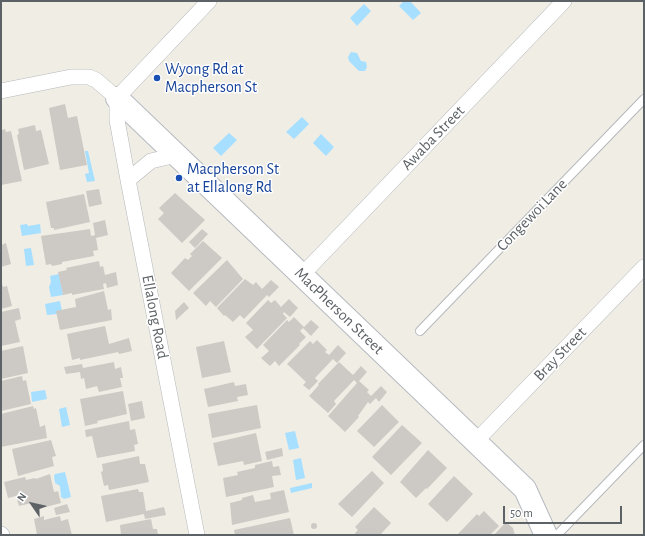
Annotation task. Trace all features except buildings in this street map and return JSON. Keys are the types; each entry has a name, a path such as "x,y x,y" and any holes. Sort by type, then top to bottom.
{"street":[{"path":"1,92 71,77 89,77 96,80 117,98 209,1"},
{"name":"Awaba Street","path":"302,276 564,1"},
{"name":"MacPherson Street","path":"117,98 525,489 546,535"},
{"name":"Ellalong Road","path":"117,98 117,120 197,535"},
{"path":"128,180 151,162 176,155"},
{"name":"Bray Street","path":"476,441 644,267"}],"lane":[{"name":"Congewoi Lane","path":"420,331 644,99"},
{"path":"557,535 644,445"}],"water":[{"path":"404,1 410,1 421,13 413,20 399,6"},
{"path":"364,4 371,11 357,26 350,18"},
{"path":"351,52 357,53 361,61 366,62 367,67 365,71 359,71 349,61 348,57"},
{"path":"302,117 309,124 294,139 286,132"},
{"path":"229,133 237,140 221,156 213,148"},
{"path":"321,134 334,147 326,156 313,143"},
{"path":"85,151 88,151 95,181 87,182 85,174 89,173"},
{"path":"27,224 28,226 40,224 41,233 22,236 20,225"},
{"path":"31,248 34,265 26,266 24,249"},
{"path":"59,274 63,295 51,297 49,287 51,282 50,276"},
{"path":"60,301 62,311 57,314 47,315 45,304"},
{"path":"45,390 47,399 32,402 31,392"},
{"path":"66,407 70,425 62,427 59,409"},
{"path":"295,431 299,448 289,450 285,433"},
{"path":"301,458 305,478 296,480 293,460"},
{"path":"65,472 71,497 64,499 61,497 60,486 55,483 54,476 55,474"},
{"path":"312,483 312,488 291,493 290,488"}],"place":[{"name":"Wyong Rd at Macpherson St","path":"157,78"},
{"name":"Macpherson St at Ellalong Rd","path":"179,178"}]}
